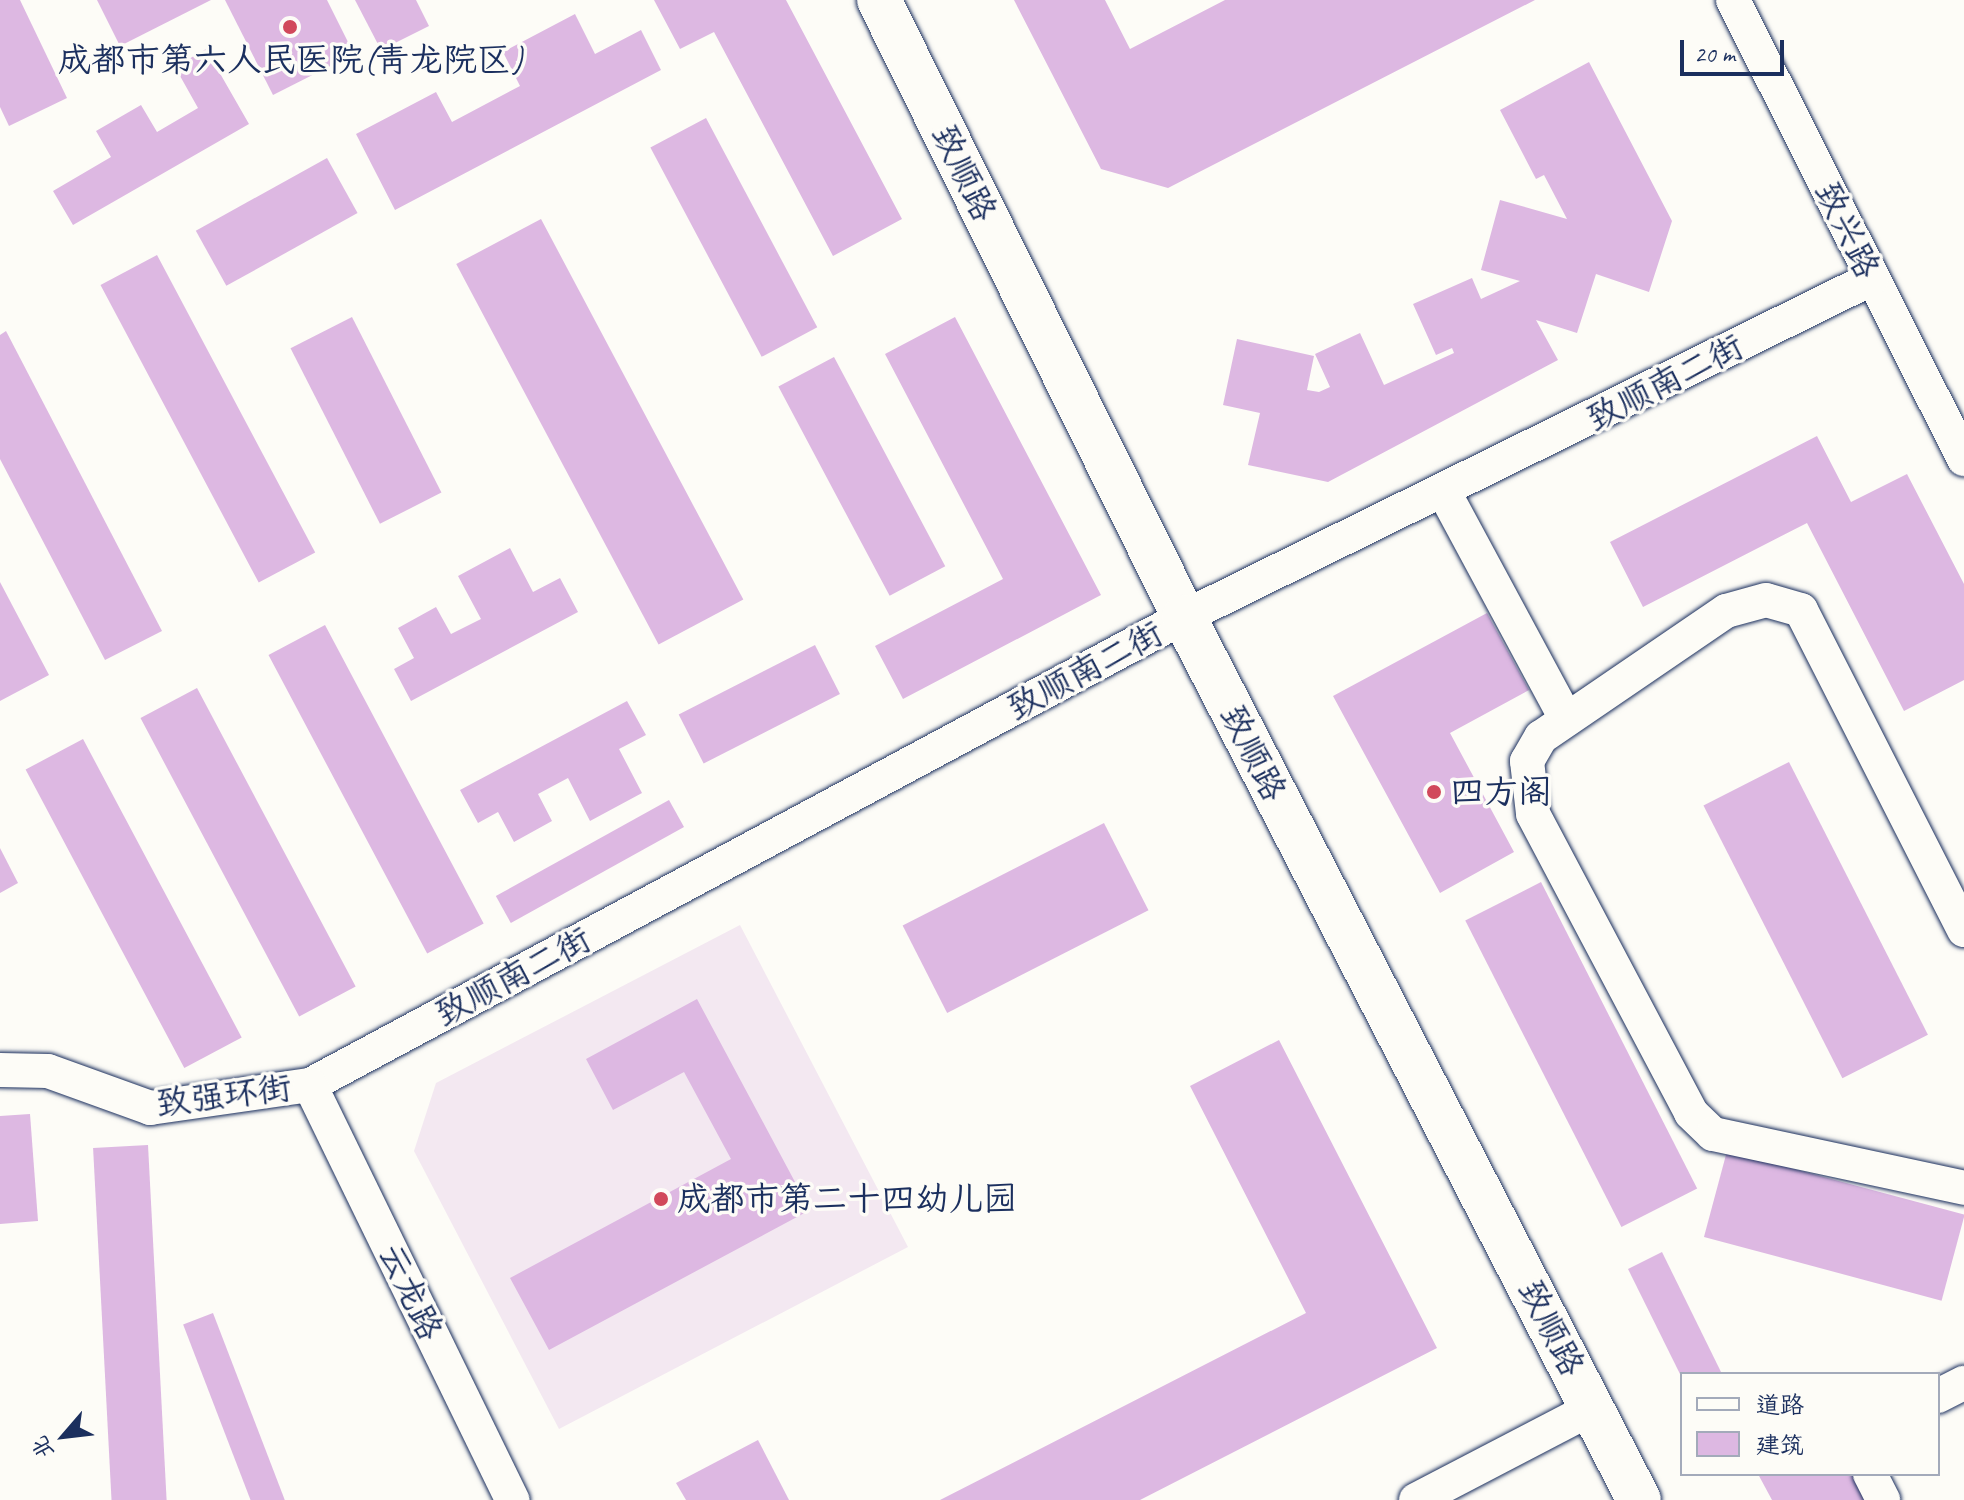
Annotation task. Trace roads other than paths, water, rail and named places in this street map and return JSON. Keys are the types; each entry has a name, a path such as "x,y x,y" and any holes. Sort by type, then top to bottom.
{"street":[{"name":"致顺路","path":"879,0 1184,617 1639,1500"},
{"name":"致兴路","path":"1733,0 1964,459"},
{"name":"致顺南二街","path":"310,1085 1184,617 1444,492 1871,279"},
{"path":"1444,492 1566,719"},
{"path":"1964,930 1801,610 1766,600 1726,611 1541,737 1527,761 1533,814 1691,1113 1713,1134 1964,1188"},
{"name":"致强环街","path":"0,1070 48,1071 150,1108 310,1085"},
{"name":"云龙路","path":"310,1085 512,1500"},
{"path":"1940,1395 1964,1383"},
{"path":"1416,1500 1593,1408"},
{"path":"1871,1476 1883,1500"}],"place":[{"name":"成都市第六人民医院(青龙院区)","path":"290,27"},
{"name":"四方阁","path":"1434,792"},
{"name":"成都市第二十四幼儿园","path":"661,1199"}]}
